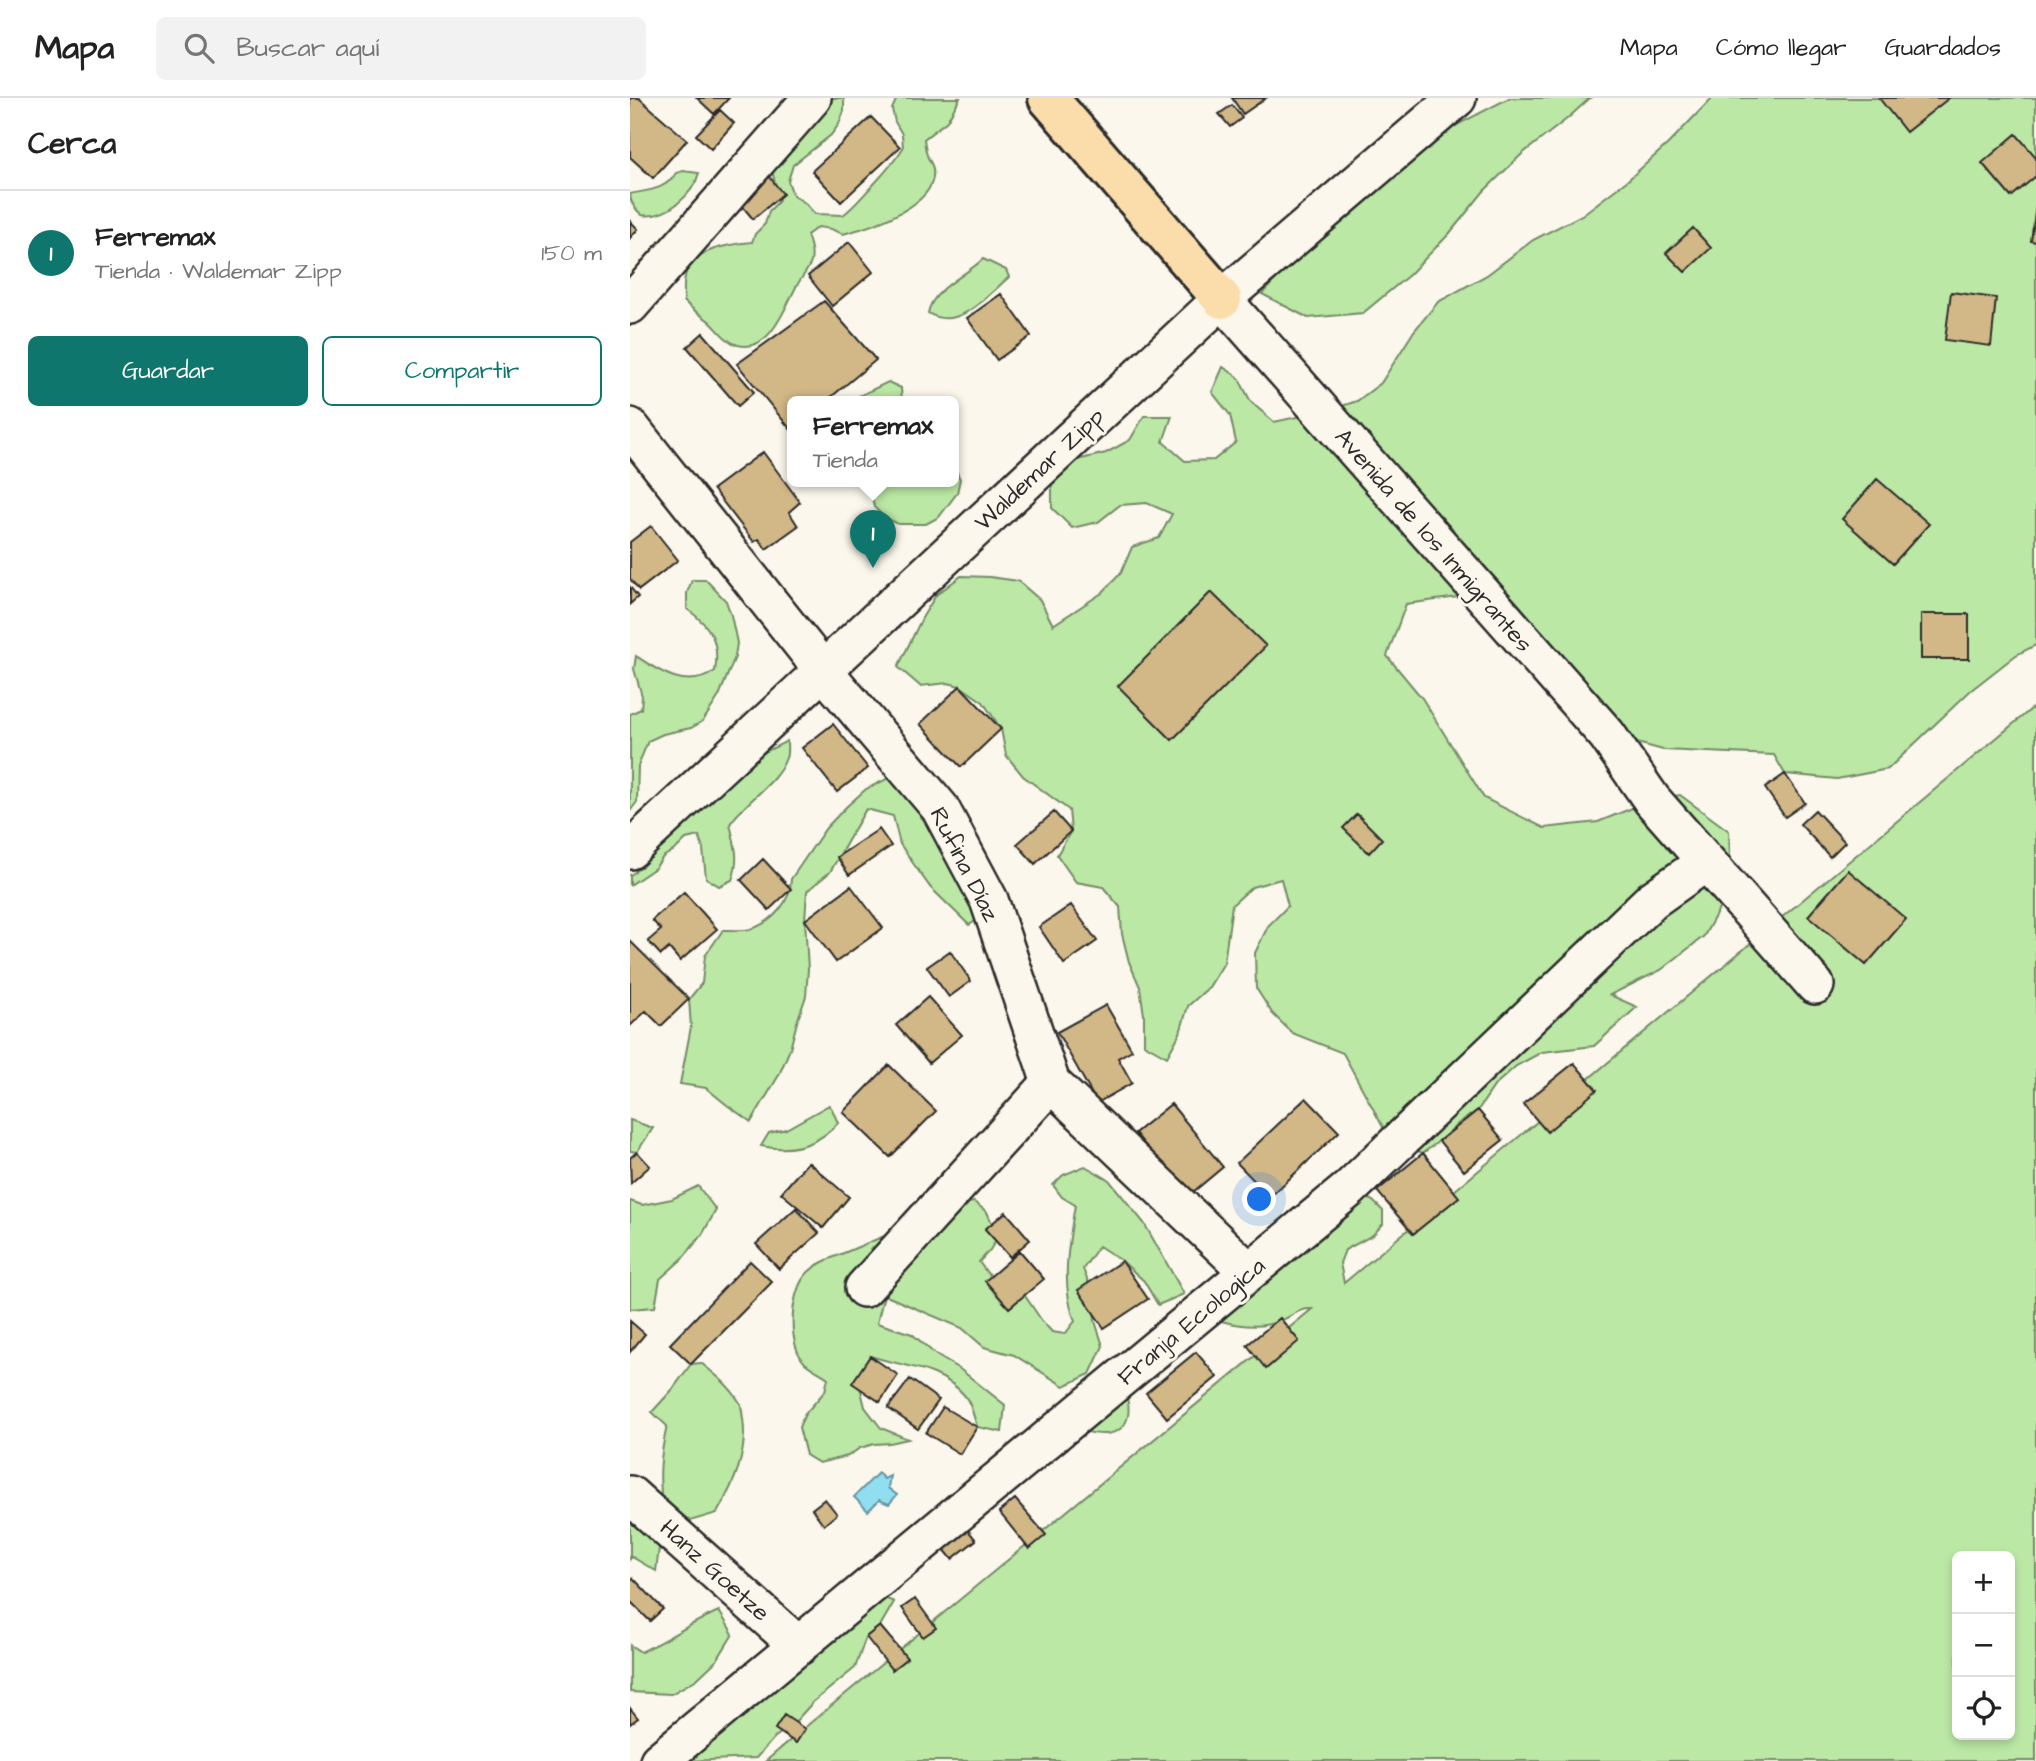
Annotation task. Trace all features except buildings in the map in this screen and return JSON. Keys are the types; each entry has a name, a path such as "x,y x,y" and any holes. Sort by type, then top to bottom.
{"main road":[{"name":"Avenida de los Inmigrantes","path":"1048,98 1222,299"}],"street":[{"path":"630,305 812,98"},
{"name":"Waldemar Zipp","path":"630,850 1222,299 1457,98"},
{"name":"Avenida de los Inmigrantes","path":"1222,299 1607,735 1652,800 1815,985"},
{"name":"Rufina Díaz","path":"630,427 822,669 940,808 989,900 1051,1083 1249,1272"},
{"name":"Franja Ecologica","path":"659,1761 1349,1189 1652,900 1706,862"},
{"path":"864,1288 1051,1083"},
{"name":"Hanz Goetze","path":"630,1495 799,1646"}],"green space":[{"path":"811,98 844,98 844,111 831,135 793,165 788,181 793,195 815,214 843,215 894,162 903,148 902,134 892,109 897,98 960,98 947,121 924,139 933,170 932,183 925,194 900,213 869,226 843,234 818,227 807,235 811,262 774,328 758,343 738,345 726,338 684,301 685,276 696,258 714,249 752,242 755,234 765,224 769,211 779,201 773,174 767,162"},
{"path":"1509,98 1590,98 1522,154 1484,191 1449,234 1409,275 1363,313 1308,318 1262,294 1300,253 1325,237 1354,189 1449,129"},
{"path":"1712,98 2036,98 2036,645 2016,655 1970,691 1888,769 1837,779 1785,774 1774,755 1663,750 1607,735 1466,596 1406,604 1387,656 1422,698 1484,798 1544,828 1598,822 1652,800 1680,795 1729,831 1731,887 1704,936 1661,970 1610,995 1637,1007 1594,1046 1542,1052 1516,1066 1495,1085 1478,1110 1423,1153 1391,1142 1343,1053 1292,1033 1272,1013 1256,988 1255,953 1268,926 1288,906 1281,879 1252,887 1232,905 1224,963 1209,987 1188,1006 1180,1033 1167,1057 1144,1044 1140,987 1129,962 1122,934 1120,907 1103,887 1076,882 1057,855 1071,831 1069,810 1023,776 1006,755 1001,729 983,702 960,686 948,683 920,686 898,667 922,618 936,595 961,576 1018,581 1040,600 1053,625 1102,593 1121,573 1132,547 1159,538 1172,514 1147,503 1120,505 1098,522 1072,528 1052,508 1052,480 1077,460 1106,453 1130,440 1144,416 1172,416 1163,442 1185,461 1214,460 1236,442 1230,415 1212,392 1223,367 1238,377 1251,402 1274,422 1330,410 1357,401 1381,383 1414,331 1438,302 1487,275 1533,240 1582,215 1628,180 1669,143"},
{"path":"676,173 699,173 691,189 677,204 651,215 642,215 636,209 630,194 662,186"},
{"path":"983,259 1006,270 1009,277 972,309 961,315 939,318 928,313 931,304 943,290"},
{"path":"888,382 901,388 902,396 859,396"},
{"path":"870,487 958,487 957,493 939,517 926,524 898,524 884,517 874,507"},
{"path":"692,580 706,580 726,601 737,643 735,657 719,696 703,721 691,728 663,734 648,741 638,766 637,802 630,811 630,714 641,709 642,696 634,669 636,656 664,673 684,679 705,677 715,671 716,651 712,636 708,628 687,609 687,593"},
{"path":"2036,705 2036,1761 766,1761 1312,1309 1300,1311 1267,1325 1221,1321 1224,1307 1361,1195 1373,1201 1383,1211 1383,1224 1373,1235 1345,1250 1340,1263 1344,1283"},
{"path":"787,741 787,756 782,767 730,824 736,858 732,880 719,886 706,878 699,836 686,839 663,857 655,868 630,885 630,875 644,858 749,760"},
{"path":"893,776 920,788 992,911 969,925 930,887 915,866 900,844 893,816 866,809 830,872 807,891 806,996 779,1075 751,1122 706,1088 680,1084 691,1027 689,999 702,983 705,956 723,930 751,929 773,916 788,896 791,879 826,828 866,789"},
{"path":"829,1105 838,1123 821,1137 793,1147 761,1146 769,1133 786,1129"},
{"path":"630,1120 653,1128 637,1152 630,1151"},
{"path":"1085,1166 1109,1180 1144,1223 1184,1294 1158,1305 1144,1281 1122,1261 1099,1246 1083,1269 1093,1294 1095,1321 1103,1346 1090,1374 1064,1386 1014,1355 984,1347 962,1328 884,1295 877,1323 912,1334 936,1355 961,1370 1005,1405 1002,1432 977,1427 967,1399 945,1379 921,1369 870,1356 858,1379 865,1407 881,1428 908,1439 874,1444 860,1448 848,1456 819,1463 806,1455 799,1427 805,1414 825,1391 828,1378 805,1363 795,1344 794,1307 796,1295 805,1276 827,1260 961,1204 974,1202 987,1212 998,1237 979,1262 988,1274 1017,1284 1052,1332 1065,1334 1075,1321 1070,1307 1067,1278 1068,1249 1075,1205 1062,1197 1053,1185 1063,1175"},
{"path":"698,1186 716,1210 702,1235 682,1259 660,1279 655,1307 630,1309 630,1201 642,1205 672,1199"},
{"path":"701,1363 727,1386 740,1403 744,1432 738,1468 717,1513 690,1521 663,1509 661,1467 667,1426 652,1412 691,1364"},
{"path":"1125,1392 1128,1413 1120,1429 1102,1434 1073,1429"},
{"path":"630,1519 660,1541 656,1571 632,1557 630,1559"},
{"path":"868,1591 894,1602 880,1626 866,1637 855,1668 813,1702 756,1758 688,1761"},
{"path":"719,1611 733,1634 717,1660 697,1679 671,1694 630,1692 630,1645 641,1652"}],"water":[{"path":"878,1473 884,1479 890,1476 888,1488 897,1495 889,1504 879,1500 868,1511 854,1497"}],"place":[{"name":"Ferremax","path":"873,568"}]}
